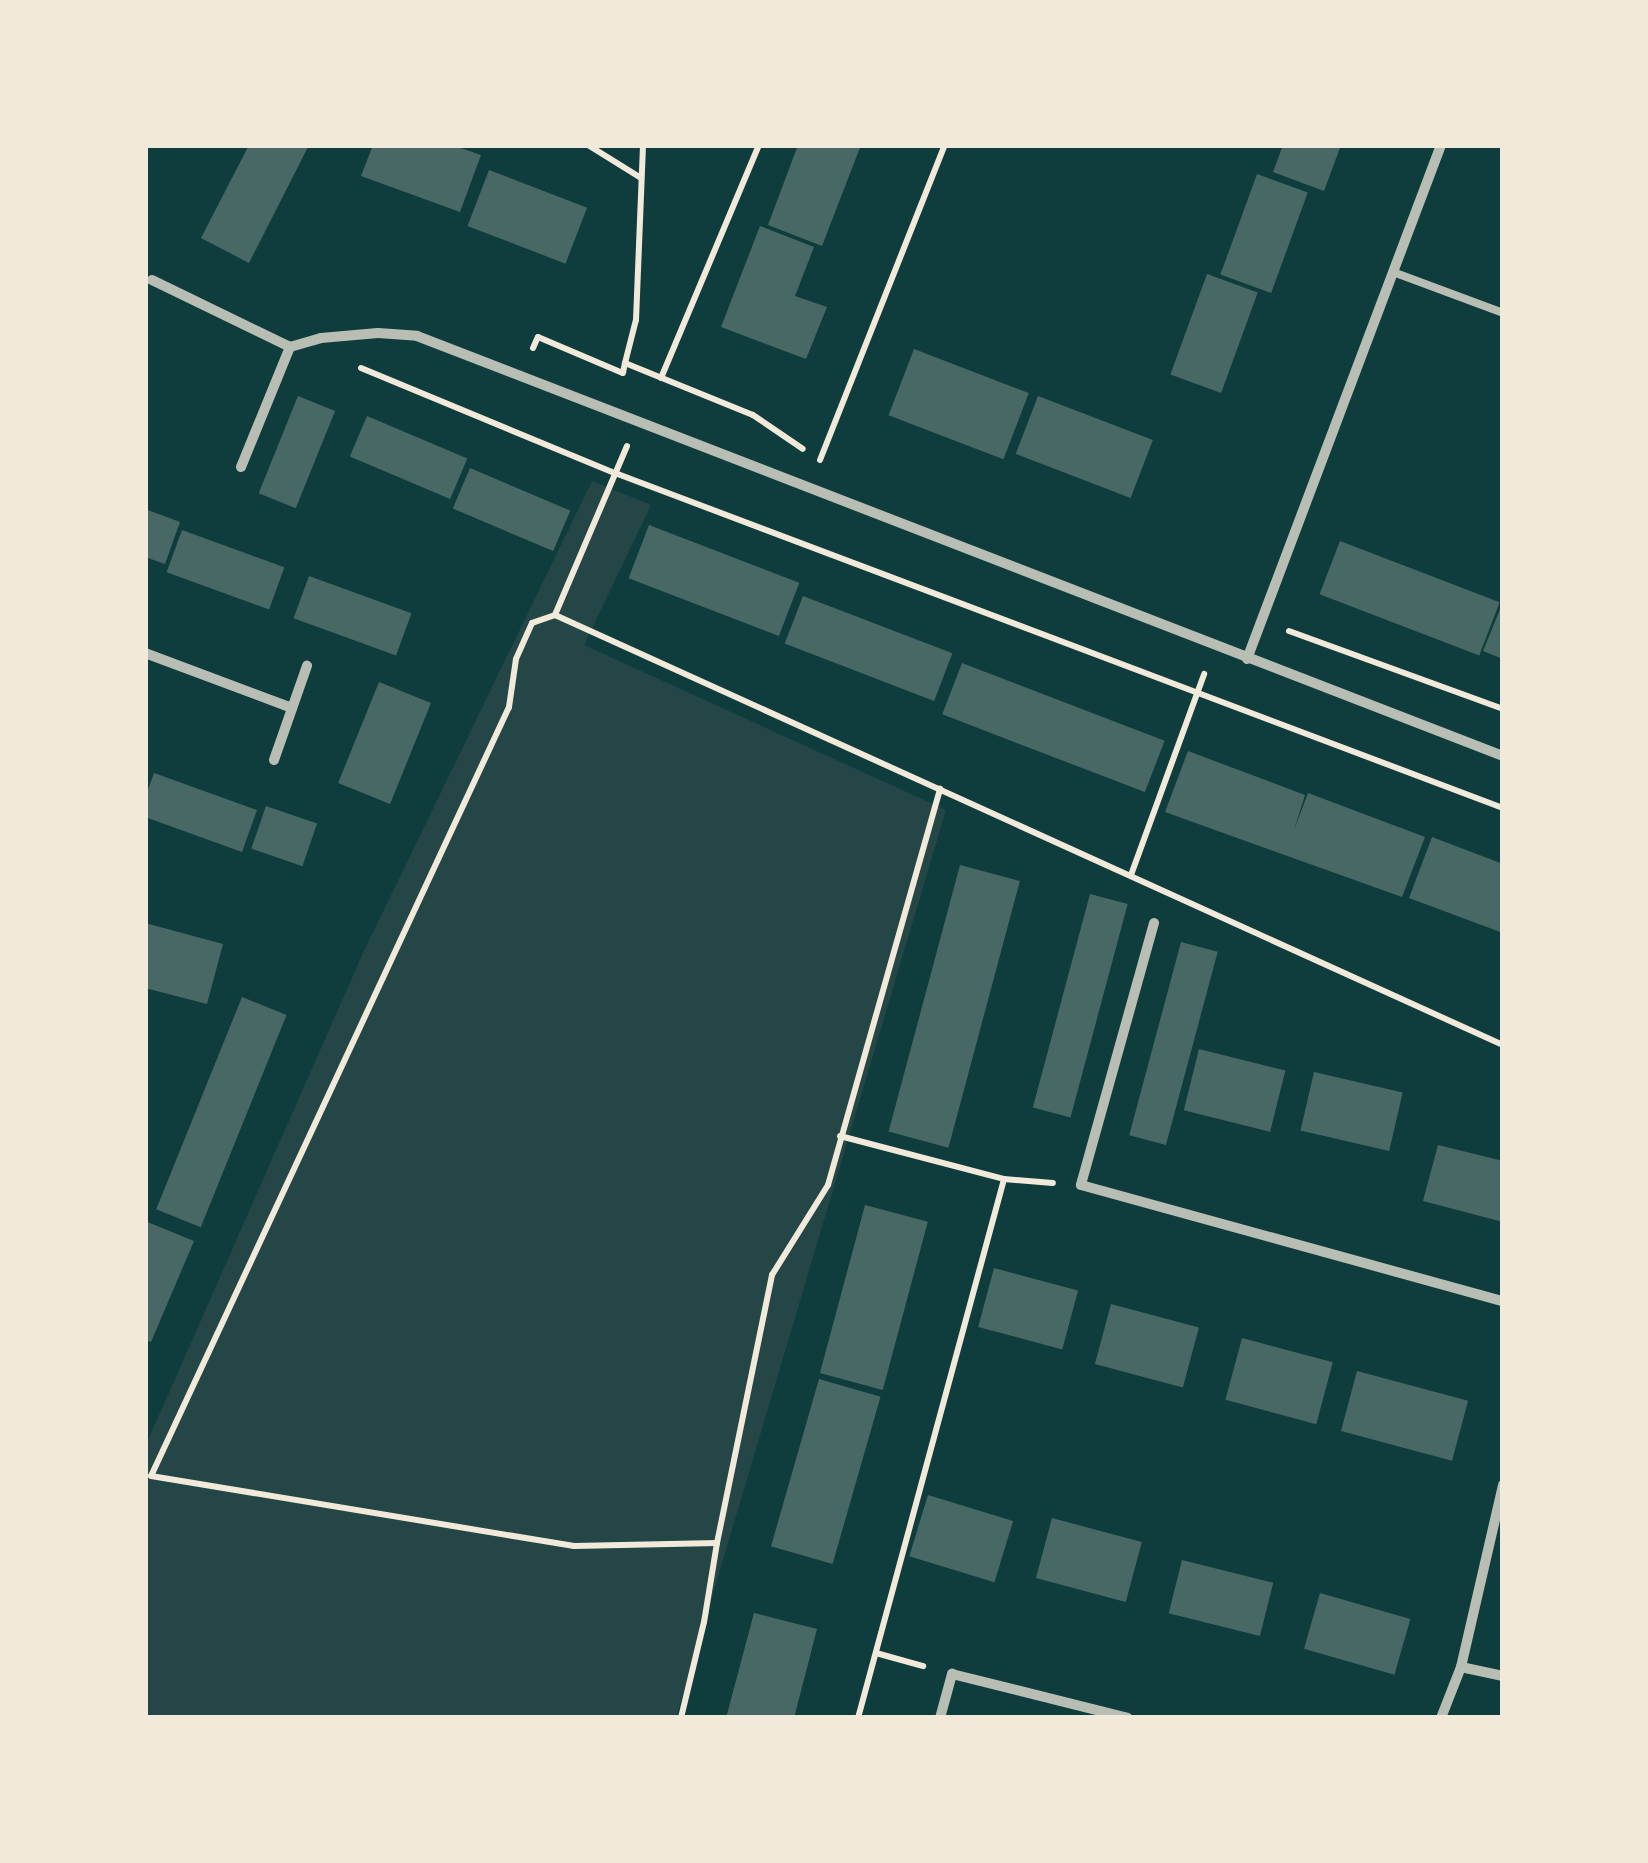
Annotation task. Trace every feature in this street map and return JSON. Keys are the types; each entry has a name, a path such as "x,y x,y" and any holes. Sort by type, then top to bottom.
{"street":[{"path":"1246,659 1441,145"},
{"path":"152,280 290,347 321,338 378,333 417,336 1503,756"},
{"path":"242,466 290,347"},
{"path":"145,654 292,708"},
{"path":"274,760 307,666"},
{"path":"1154,923 1080,1185 1503,1301"},
{"path":"1441,1718 1461,1667 1503,1485"},
{"path":"1461,1667 1503,1676"},
{"path":"940,1718 952,1674 1128,1718"}],"lane":[{"path":"1393,272 1503,314"}],"path":[{"path":"588,145 642,179"},
{"path":"520,377 538,337 622,373 636,320 643,145"},
{"path":"661,378 760,145"},
{"path":"820,461 945,145"},
{"path":"625,363 753,415 820,461 839,468"},
{"path":"346,366 358,367 616,473 1503,808"},
{"path":"555,615 637,422"},
{"path":"717,1544 574,1546 148,1476 456,812 509,707 516,659 532,623 555,615 1503,1046"},
{"path":"1285,616 1289,632 1299,638"},
{"path":"1259,624 1503,709"},
{"path":"1131,875 1214,646"},
{"path":"681,1718 772,1276 828,1185 940,788"},
{"path":"840,1136 1004,1179 1080,1185"},
{"path":"858,1718 1004,1179"},
{"path":"876,1653 952,1674"}],"shaded area":[{"path":"592,481 651,505 584,645 946,810 676,1718 145,1718 145,1447 363,953"}],"building":[{"path":"249,145 309,145 249,263 201,238"},
{"path":"373,145 452,145 481,155 460,212 361,176"},
{"path":"798,145 861,145 822,246 768,225"},
{"path":"1283,145 1341,145 1324,191 1273,172"},
{"path":"489,170 587,208 566,264 467,226"},
{"path":"1257,174 1308,192 1271,293 1220,275"},
{"path":"760,226 814,247 795,296 827,307 806,359 721,327"},
{"path":"1207,274 1258,292 1221,393 1170,375"},
{"path":"914,349 1029,393 1003,459 889,415"},
{"path":"298,396 335,411 296,508 259,493"},
{"path":"1038,396 1153,440 1131,498 1016,454"},
{"path":"367,416 467,459 450,499 350,457"},
{"path":"470,468 570,511 553,551 453,509"},
{"path":"145,509 180,522 165,564 145,557"},
{"path":"649,525 799,583 779,636 629,578"},
{"path":"182,530 284,567 269,610 167,572"},
{"path":"1340,541 1500,602 1479,655 1320,594"},
{"path":"309,576 411,613 396,656 294,618"},
{"path":"803,596 952,653 934,701 785,644"},
{"path":"1503,602 1503,659 1483,651"},
{"path":"962,663 1165,741 1145,792 942,714"},
{"path":"379,682 431,703 390,804 338,783"},
{"path":"1188,751 1305,795 1294,830 1308,793 1425,837 1402,897 1165,812"},
{"path":"154,773 257,810 242,852 145,817 145,798"},
{"path":"266,806 317,824 302,866 251,849"},
{"path":"1432,837 1503,864 1503,933 1409,898"},
{"path":"960,865 1020,881 948,1148 889,1132"},
{"path":"1090,894 1128,904 1070,1118 1033,1107"},
{"path":"145,923 223,944 207,1004 145,988"},
{"path":"1181,942 1218,952 1166,1145 1129,1135"},
{"path":"242,997 287,1015 201,1227 156,1209"},
{"path":"1199,1049 1285,1071 1270,1132 1184,1110"},
{"path":"1314,1072 1403,1092 1389,1151 1301,1130"},
{"path":"1438,1145 1503,1161 1503,1222 1423,1201"},
{"path":"865,1205 928,1222 883,1390 820,1373"},
{"path":"145,1221 194,1241 151,1342 145,1340"},
{"path":"994,1268 1078,1291 1062,1349 978,1327"},
{"path":"1111,1304 1199,1328 1183,1387 1095,1364"},
{"path":"1242,1338 1333,1362 1316,1424 1225,1400"},
{"path":"1357,1371 1468,1401 1452,1461 1341,1431"},
{"path":"819,1379 881,1397 833,1564 771,1546"},
{"path":"928,1495 1013,1521 994,1582 909,1556"},
{"path":"1052,1518 1142,1542 1126,1602 1036,1578"},
{"path":"1182,1560 1273,1583 1260,1636 1169,1613"},
{"path":"1320,1593 1410,1619 1394,1675 1304,1649"},
{"path":"754,1613 817,1629 794,1718 726,1718"}]}
